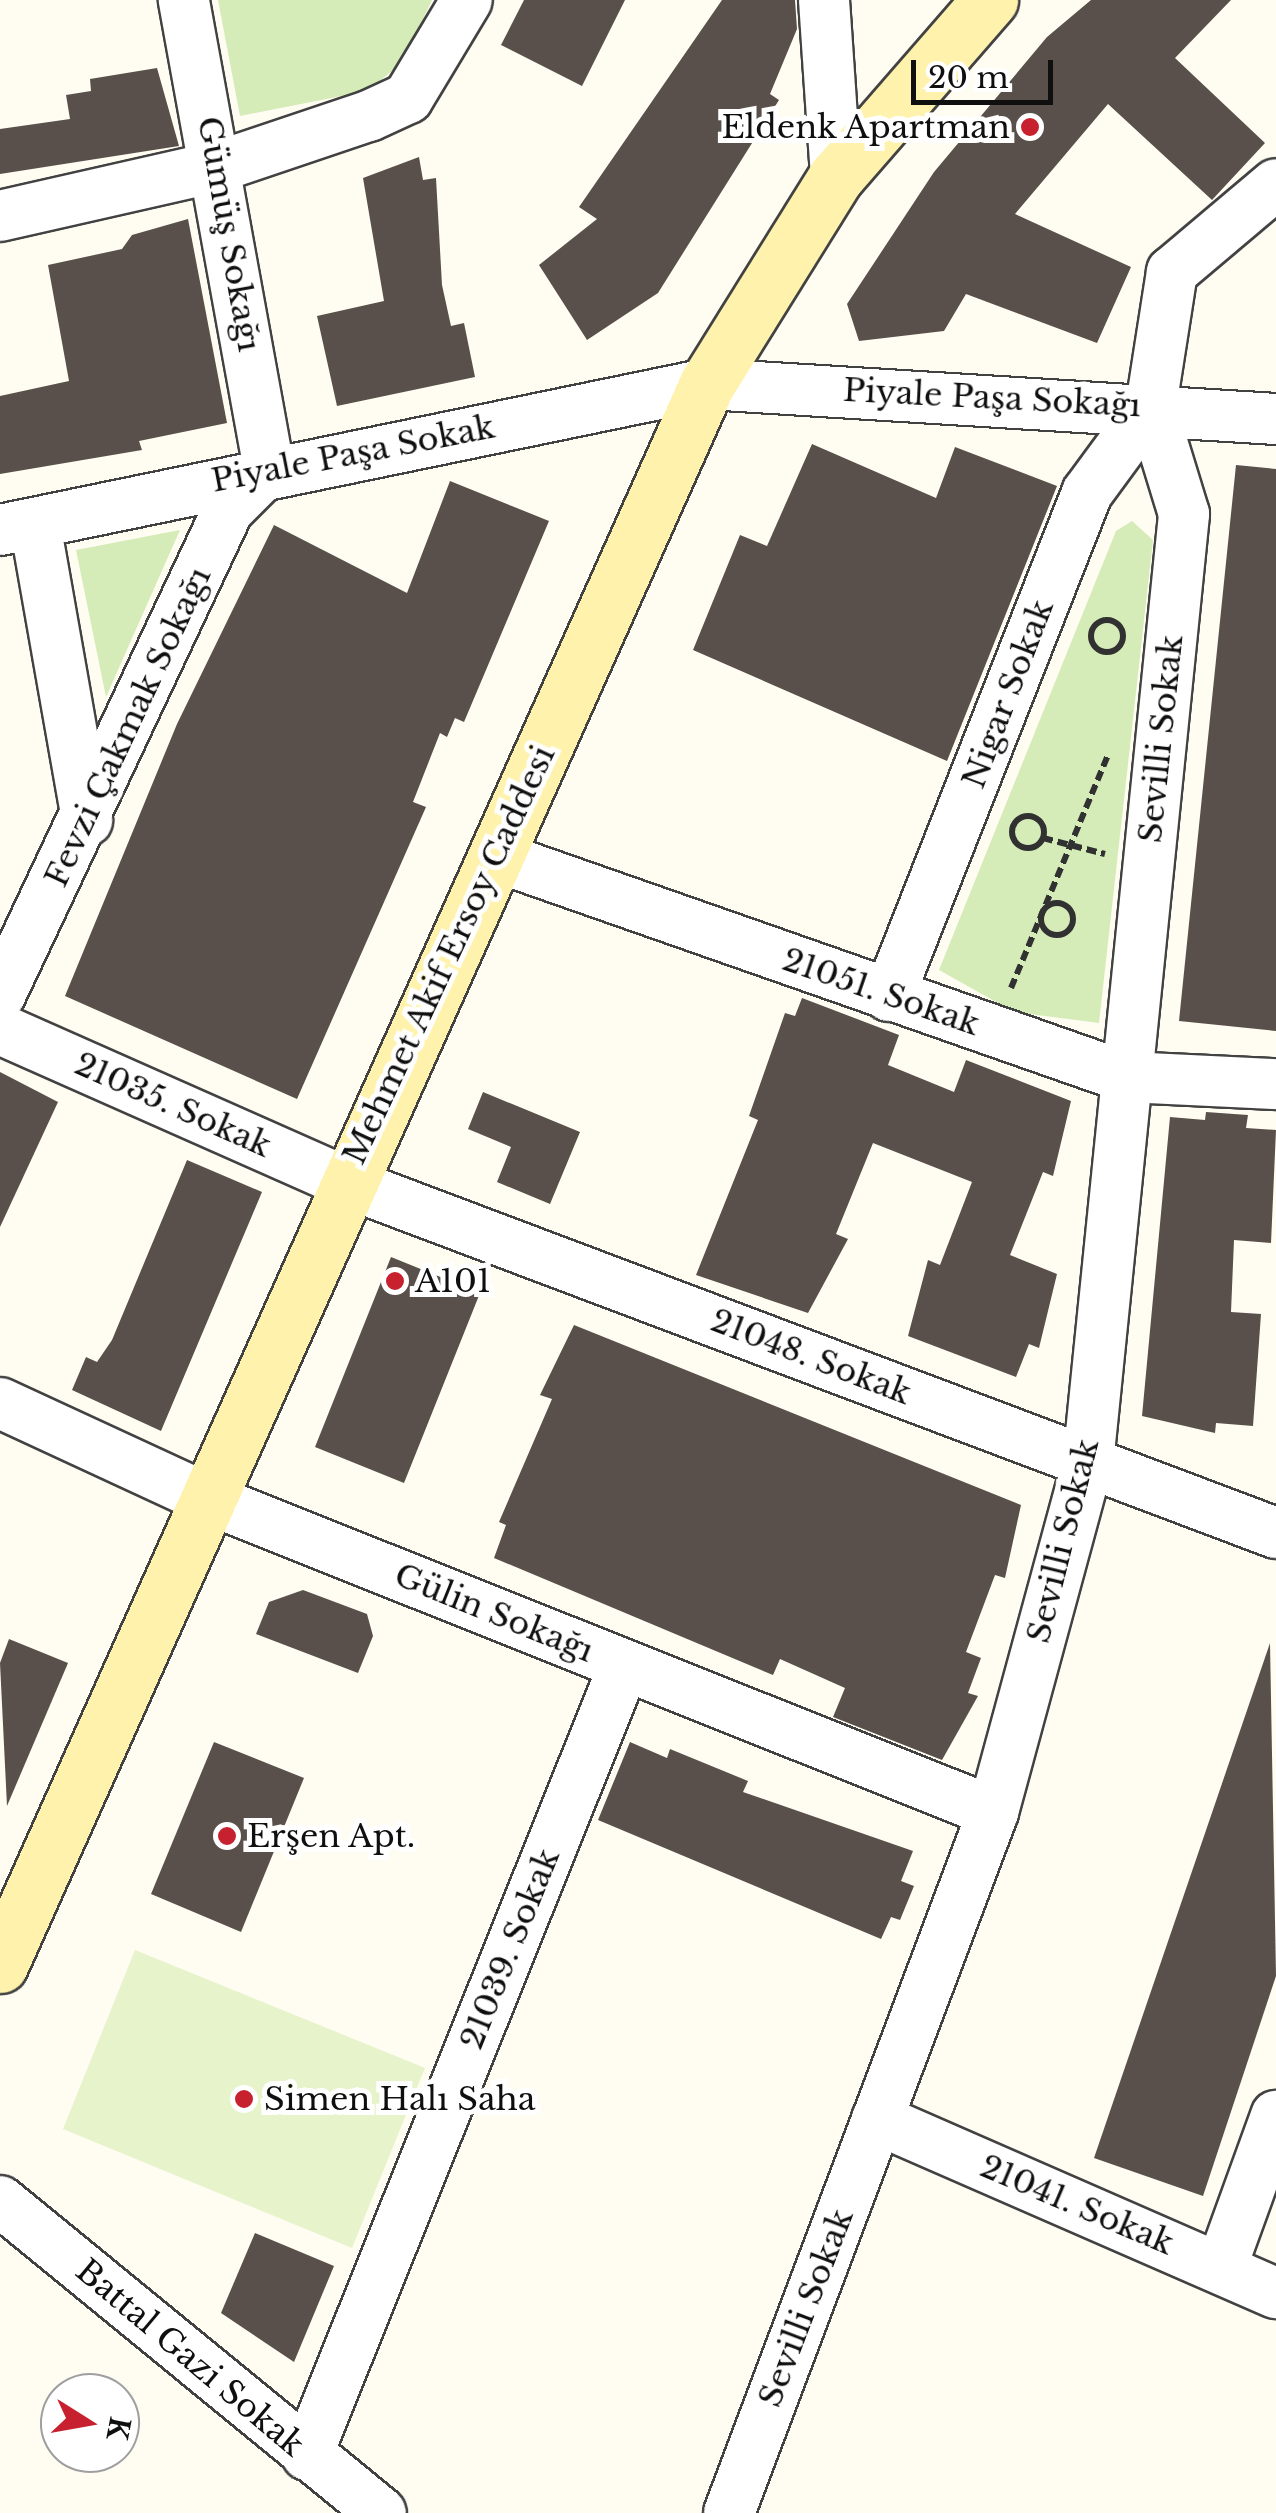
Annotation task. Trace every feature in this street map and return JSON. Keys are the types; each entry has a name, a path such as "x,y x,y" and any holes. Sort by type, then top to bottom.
{"main road":[{"name":"Mehmet Akif Ersoy Caddesi","path":"0,1965 346,1182 708,384 836,177 990,0"}],"street":[{"name":"Gümüş Sokağı","path":"184,0 220,166 269,469"},
{"path":"0,216 220,166 408,98 467,0"},
{"path":"824,0 836,177"},
{"path":"1151,406 1172,272 1276,184"},
{"name":"Piyale Paşa Sokak","path":"18,527 269,469 708,384"},
{"name":"Piyale Paşa Sokağı","path":"708,384 1151,406 1276,418"},
{"name":"Nigar Sokak","path":"890,996 1086,493 1151,406"},
{"name":"Sevilli Sokak","path":"728,2513 993,1812 1088,1463 1184,514 1151,406"},
{"name":"Fevzi Çakmak Sokağı","path":"0,995 87,820 228,510 269,469"},
{"path":"18,527 87,820"},
{"name":"21051. Sokak","path":"495,856 1126,1077 1276,1084"},
{"name":"21035. Sokak","path":"0,1029 346,1182"},
{"name":"21048. Sokak","path":"346,1182 1276,1533"},
{"name":"Gülin Sokağı","path":"0,1404 206,1498 993,1812"},
{"name":"21039. Sokak","path":"307,2455 624,1666"},
{"path":"1221,2268 1276,2116"},
{"name":"21041. Sokak","path":"877,2118 1276,2293"},
{"name":"Battal Gazi Sokak","path":"0,2201 369,2509"}],"path":[{"path":"1111,620 1123,639 1108,652 1091,634 1111,620"},
{"path":"1003,1006 1114,739"},
{"path":"1043,838 1031,816 1012,830 1023,847 1043,838 1118,857"},
{"path":"1065,905 1071,927 1052,934 1042,912 1065,905"}],"green space":[{"path":"218,0 432,0 402,63 367,91 240,116"},
{"path":"1132,521 1153,540 1099,1023 1014,1012 939,970 1116,531"},
{"path":"180,530 106,697 76,550"},
{"name":"Simen Halı Saha","path":"135,1950 425,2068 352,2248 63,2129"}],"building":[{"path":"524,0 625,0 582,86 501,45"},
{"path":"722,0 795,0 797,29 770,94 779,100 658,293 587,340 539,265 597,219 579,207"},
{"path":"1091,0 1231,0 1175,58 1265,143 1212,200 1108,104 1015,214 1131,267 1097,343 966,294 944,331 859,341 847,304 934,172 1047,37"},
{"path":"157,68 179,146 0,174 0,129 70,119 66,95 91,91 90,79"},
{"path":"419,157 423,180 436,178 442,285 451,326 464,323 475,377 337,406 317,316 384,301 363,178"},
{"path":"188,219 227,423 139,441 142,450 0,474 0,396 69,381 48,265 122,249 132,235"},
{"path":"812,444 936,498 955,447 1057,486 947,761 693,650 740,535 767,546"},
{"path":"1236,465 1276,469 1276,1031 1179,1021"},
{"path":"450,481 549,521 464,722 455,718 447,737 440,733 413,802 426,807 297,1099 65,996 177,724 274,525 407,593"},
{"path":"802,998 899,1035 888,1065 954,1092 966,1060 1071,1101 1053,1176 1043,1172 1010,1255 1057,1274 1039,1348 1029,1344 1016,1377 908,1336 928,1260 940,1265 972,1182 873,1143 836,1234 848,1239 808,1313 696,1275 758,1120 749,1116 785,1013 795,1016"},
{"path":"0,1072 58,1102 0,1227"},
{"path":"483,1092 580,1132 550,1204 497,1182 511,1147 468,1129"},
{"path":"1206,1112 1248,1115 1246,1128 1276,1130 1271,1243 1234,1240 1231,1312 1261,1314 1253,1426 1216,1423 1215,1433 1142,1416 1170,1117 1205,1120"},
{"path":"187,1160 262,1192 161,1431 72,1390 86,1357 97,1362 112,1340"},
{"path":"391,1257 480,1293 404,1483 315,1447"},
{"path":"574,1325 1021,1505 1005,1578 995,1575 966,1652 981,1658 968,1693 978,1696 942,1760 833,1717 845,1688 780,1659 773,1675 494,1558 506,1525 499,1522 552,1399 540,1395"},
{"path":"303,1590 367,1614 373,1636 358,1673 256,1634 269,1602"},
{"path":"9,1639 68,1663 7,1806 0,1663"},
{"path":"1270,1643 1276,1976 1203,2196 1094,2158"},
{"name":"Erşen Apt.","path":"214,1742 304,1778 241,1932 151,1894"},
{"path":"630,1742 667,1758 670,1749 748,1781 743,1792 913,1851 901,1881 914,1886 900,1920 891,1917 881,1939 598,1820"},
{"path":"255,2233 334,2266 294,2362 221,2313"}],"place":[{"name":"Eldenk Apartman","path":"1030,127"},
{"name":"A101","path":"395,1281"},
{"name":"Erşen Apt.","path":"227,1836"},
{"name":"Simen Halı Saha","path":"244,2099"}]}
